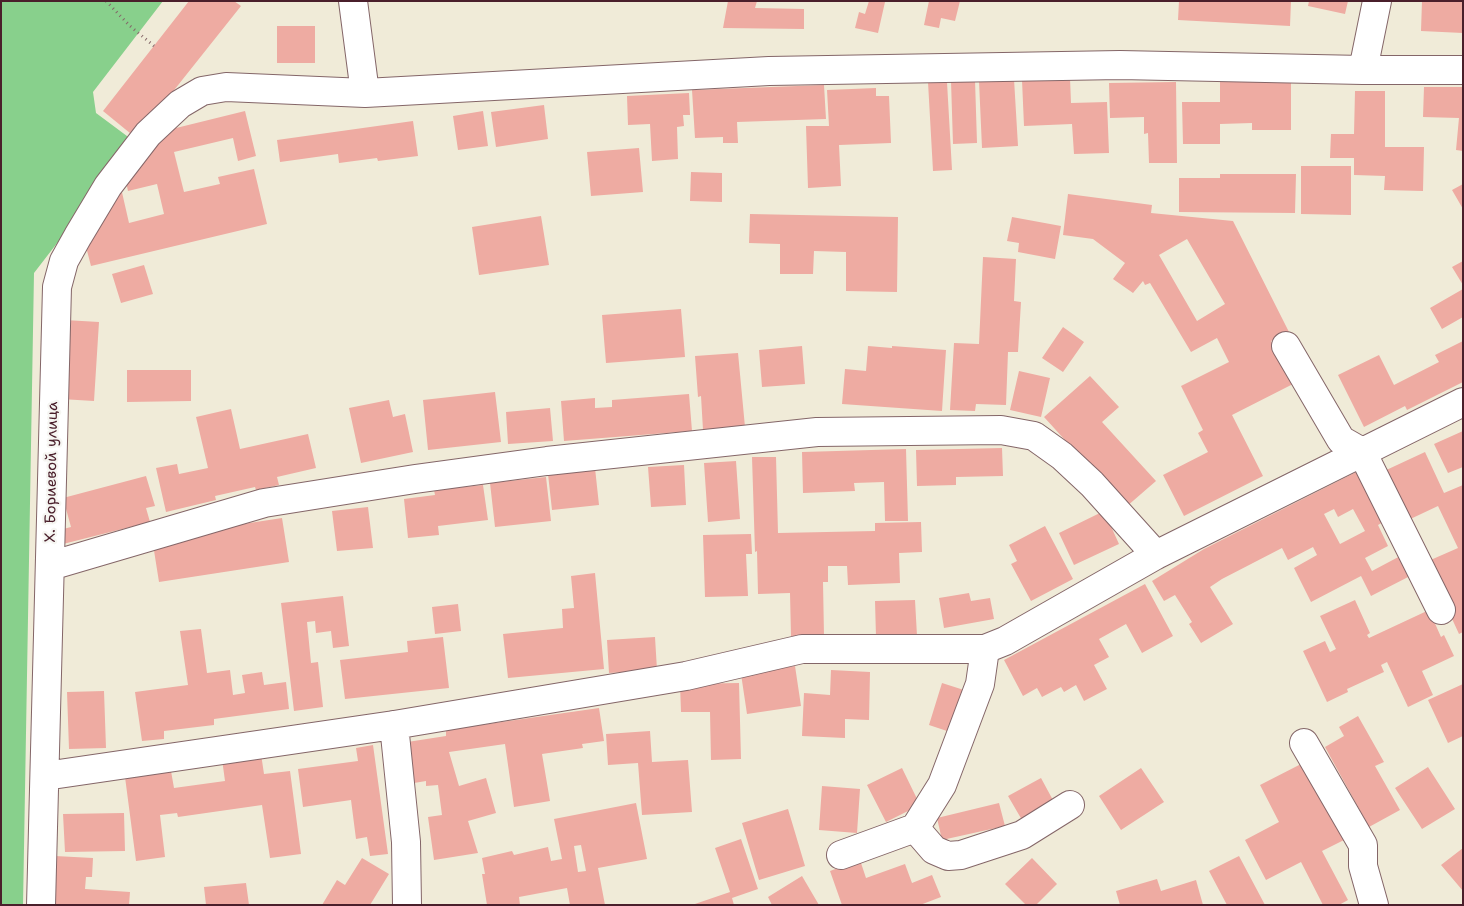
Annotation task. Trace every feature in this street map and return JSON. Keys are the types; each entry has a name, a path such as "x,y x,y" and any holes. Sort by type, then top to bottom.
{"street":[{"path":"353,1 365,93 769,71 1120,65 1463,70"},
{"path":"1363,70 1377,1"},
{"name":"Х. Бориевой улица","path":"41,905 55,310 57,287 64,261 108,186 148,134 180,104 202,91 226,87 365,93"},
{"path":"1286,346 1341,440 1362,452 1441,610"},
{"path":"45,776 394,725 686,676 802,649 984,649 1005,641 1156,555 1463,402"},
{"path":"50,566 264,503 415,478 556,460 817,432 1001,430 1034,436 1062,456 1092,484 1156,555"},
{"path":"841,855 915,828 942,785 980,684 984,649"},
{"path":"394,725 406,842 408,905"},
{"path":"1304,743 1362,845 1363,866 1374,905"},
{"path":"915,828 934,850 948,856 961,855 1022,835 1070,805"}],"path":[{"path":"106,1 130,26 154,46"}],"green space":[{"path":"1,1 163,1 93,92 96,113 135,142 34,273 23,905 1,905"}],"building":[{"path":"189,1 234,1 241,6 136,138 103,111"},
{"path":"728,1 757,1 755,8 804,9 804,29 723,28"},
{"path":"869,1 885,2 878,33 855,28 859,12 865,14"},
{"path":"929,1 960,1 955,21 941,18 939,28 924,25"},
{"path":"1179,1 1291,1 1290,26 1178,20"},
{"path":"1309,1 1348,1 1345,14 1308,6"},
{"path":"1422,1 1463,1 1463,33 1421,31"},
{"path":"277,26 315,26 315,63 277,63"},
{"path":"1070,78 1071,103 1107,102 1109,153 1074,154 1072,124 1024,126 1022,80"},
{"path":"1014,79 1018,146 982,148 979,81"},
{"path":"975,80 977,143 953,144 951,81"},
{"path":"928,82 947,82 952,170 933,171"},
{"path":"1176,82 1177,163 1149,163 1148,133 1144,134 1144,117 1110,118 1109,83"},
{"path":"1220,82 1291,82 1291,130 1252,130 1252,123 1220,124 1220,144 1183,144 1182,102 1220,102"},
{"path":"824,85 826,119 737,122 738,143 723,143 723,137 695,138 692,90"},
{"path":"1424,87 1463,87 1463,151 1456,150 1459,118 1423,117"},
{"path":"876,88 876,96 889,96 891,143 839,145 841,186 808,188 806,126 829,126 827,90"},
{"path":"1355,91 1385,91 1385,147 1424,147 1423,191 1384,190 1385,176 1354,175 1354,158 1330,158 1331,134 1354,134"},
{"path":"689,93 690,115 683,115 684,126 677,127 678,159 652,161 650,124 628,125 627,96"},
{"path":"544,105 548,139 496,147 491,112"},
{"path":"245,111 256,156 238,161 233,138 174,152 184,192 220,184 218,177 254,169 267,224 91,266 85,243 121,188 129,223 164,214 157,184 128,191 126,182 168,130"},
{"path":"483,111 488,146 458,150 453,116"},
{"path":"413,121 418,156 378,161 377,158 339,163 338,154 280,162 277,140"},
{"path":"639,148 643,192 591,196 587,152"},
{"path":"1301,166 1351,166 1351,215 1301,214"},
{"path":"691,172 722,173 722,202 690,201"},
{"path":"1220,174 1296,174 1295,213 1179,212 1179,178 1220,178"},
{"path":"1463,184 1463,209 1452,190"},
{"path":"1068,194 1152,205 1151,213 1233,221 1289,332 1271,341 1293,384 1232,415 1263,476 1184,516 1163,475 1208,452 1198,433 1203,430 1181,386 1229,362 1217,338 1191,352 1150,283 1145,285 1143,281 1133,293 1113,279 1125,263 1093,239 1063,235","holes":["1187,239 1225,304 1197,321 1159,255"]},
{"path":"750,214 898,217 897,292 846,291 846,252 814,251 813,274 780,274 780,244 749,243"},
{"path":"541,216 549,265 479,275 472,227"},
{"path":"1012,217 1061,226 1055,259 1018,252 1019,243 1007,241"},
{"path":"983,257 1016,259 1014,301 1021,302 1018,352 1008,352 1006,405 976,404 975,411 950,410 954,343 979,344"},
{"path":"1463,261 1463,285 1452,267"},
{"path":"144,265 153,294 121,303 112,274"},
{"path":"1463,289 1463,317 1442,329 1430,308"},
{"path":"681,309 685,357 606,363 602,315"},
{"path":"65,320 99,322 94,401 61,399"},
{"path":"1063,327 1084,342 1063,372 1042,358"},
{"path":"1463,341 1463,382 1407,410 1405,406 1364,427 1338,375 1379,355 1394,385 1439,362 1435,355"},
{"path":"802,346 805,384 762,387 759,350"},
{"path":"868,346 946,350 942,411 842,404 845,369 866,371"},
{"path":"738,353 745,427 703,430 701,396 698,397 695,356"},
{"path":"127,370 191,370 191,401 127,402"},
{"path":"1019,371 1050,378 1041,417 1010,410"},
{"path":"1090,376 1119,407 1102,422 1156,481 1126,507 1044,417"},
{"path":"495,392 501,442 428,450 423,400"},
{"path":"689,394 692,431 564,441 561,401 595,398 595,408 612,407 612,400"},
{"path":"389,400 393,417 405,414 413,452 361,463 349,408"},
{"path":"550,408 553,441 508,444 506,412"},
{"path":"231,409 240,449 308,434 316,468 277,477 279,485 256,490 255,487 215,496 216,500 166,512 156,468 177,464 179,474 208,468 196,417"},
{"path":"1463,431 1463,467 1448,473 1434,444"},
{"path":"1002,448 1003,476 956,477 956,485 917,486 916,450"},
{"path":"906,449 908,521 885,521 884,482 854,483 855,491 803,493 802,452"},
{"path":"1425,452 1444,493 1463,485 1463,632 1459,634 1426,562 1458,548 1438,506 1404,522 1382,472"},
{"path":"752,457 776,457 778,533 875,531 875,523 921,522 922,552 899,553 900,583 848,585 847,566 828,566 828,582 823,582 824,636 791,636 790,593 758,594"},
{"path":"736,461 740,519 708,522 704,463"},
{"path":"684,465 686,505 651,507 648,467"},
{"path":"595,468 599,505 552,510 548,474"},
{"path":"1364,468 1390,518 1378,525 1388,546 1365,558 1372,571 1404,554 1414,574 1371,596 1361,576 1311,602 1294,568 1317,555 1313,547 1288,560 1282,548 1210,587 1233,624 1201,643 1189,624 1192,622 1175,595 1164,601 1152,581 1204,549","holes":["1334,509 1338,517 1353,509 1365,531 1340,544 1324,514"]},
{"path":"146,476 155,506 146,508 150,522 63,544 59,530 71,527 63,498"},
{"path":"546,477 551,521 495,527 490,483"},
{"path":"483,485 488,520 438,526 439,535 408,538 404,499 435,495 434,490"},
{"path":"368,507 373,548 337,551 332,511"},
{"path":"1104,511 1119,544 1074,565 1059,533"},
{"path":"282,518 289,562 159,582 152,538"},
{"path":"1045,526 1073,579 1031,601 1011,564 1017,561 1009,545"},
{"path":"751,534 752,554 746,554 748,596 705,597 703,535"},
{"path":"595,573 604,669 508,678 503,634 563,628 562,609 574,608 571,576"},
{"path":"1145,584 1173,636 1142,653 1126,624 1099,639 1109,657 1094,665 1107,689 1084,701 1076,685 1064,692 1061,687 1042,697 1037,688 1023,696 1004,660"},
{"path":"969,593 971,601 990,598 994,619 944,628 939,598"},
{"path":"343,596 349,646 333,648 331,631 316,633 315,621 307,622 311,663 318,662 323,707 294,711 281,603"},
{"path":"915,600 917,636 876,637 875,601"},
{"path":"1355,600 1370,633 1367,635 1369,638 1429,610 1441,637 1444,635 1454,656 1422,671 1433,695 1408,707 1387,662 1381,665 1384,672 1347,689 1348,692 1327,702 1303,651 1325,641 1330,652 1336,649 1320,616"},
{"path":"458,604 461,631 435,634 432,607"},
{"path":"201,629 207,673 230,670 233,695 245,693 242,675 262,672 264,685 286,682 289,709 214,719 214,725 164,731 164,739 142,741 135,692 188,685 180,631"},
{"path":"443,637 449,688 345,699 340,660 408,652 407,641"},
{"path":"655,637 657,670 609,673 607,640"},
{"path":"795,666 801,706 747,714 741,674"},
{"path":"831,670 870,672 869,720 845,719 845,738 802,736 804,693 830,695"},
{"path":"739,683 741,759 711,760 710,712 681,712 680,684"},
{"path":"942,683 967,691 953,733 929,725"},
{"path":"1463,684 1463,736 1448,743 1428,700"},
{"path":"104,691 106,748 69,749 67,692"},
{"path":"599,708 604,741 582,744 583,748 542,754 550,801 514,807 505,744 449,752 459,786 486,778 496,813 468,821 478,853 434,860 428,817 442,815 438,785 426,786 426,781 408,784 401,743 446,736 446,730"},
{"path":"1358,716 1384,762 1375,766 1400,810 1369,827 1325,747 1344,736 1339,727"},
{"path":"650,731 652,762 688,760 692,812 642,815 638,763 608,765 606,734"},
{"path":"373,745 388,854 370,856 367,837 356,839 351,800 303,807 298,769 358,761 356,748"},
{"path":"261,754 264,774 290,771 301,854 270,858 262,805 178,817 177,813 160,815 165,857 136,861 125,777 171,771 174,788 225,781 222,759"},
{"path":"1303,763 1344,840 1322,851 1348,900 1339,905 1323,905 1301,862 1266,880 1245,840 1279,822 1260,785"},
{"path":"1428,767 1455,809 1422,829 1395,788"},
{"path":"902,768 920,805 886,822 867,785"},
{"path":"1141,768 1164,802 1121,830 1099,796"},
{"path":"1041,778 1054,802 1022,820 1008,796"},
{"path":"822,786 860,789 857,833 819,830"},
{"path":"636,803 647,859 598,868 605,905 570,905 567,888 519,897 520,905 487,905 482,874 485,874 482,858 512,851 514,855 548,847 551,861 562,859 554,819","holes":["581,845 586,871 578,872 574,846"]},
{"path":"999,803 1005,826 942,840 937,818"},
{"path":"788,809 805,866 759,880 742,823"},
{"path":"124,813 125,851 65,852 63,814"},
{"path":"741,839 758,889 732,898 734,905 692,905 730,892 715,848"},
{"path":"1463,848 1463,891 1441,865"},
{"path":"55,856 93,858 92,877 86,877 85,889 130,892 129,905 52,904"},
{"path":"1239,856 1265,905 1227,905 1209,871"},
{"path":"362,858 389,874 370,905 322,905 337,880 345,885"},
{"path":"1032,858 1057,884 1036,905 1026,905 1005,884"},
{"path":"860,860 866,878 905,864 912,883 932,875 941,897 920,905 842,905 830,871"},
{"path":"802,876 819,905 772,905 768,897"},
{"path":"1157,879 1161,891 1196,880 1203,905 1120,905 1116,891"},
{"path":"246,883 249,905 206,905 204,887"}]}
